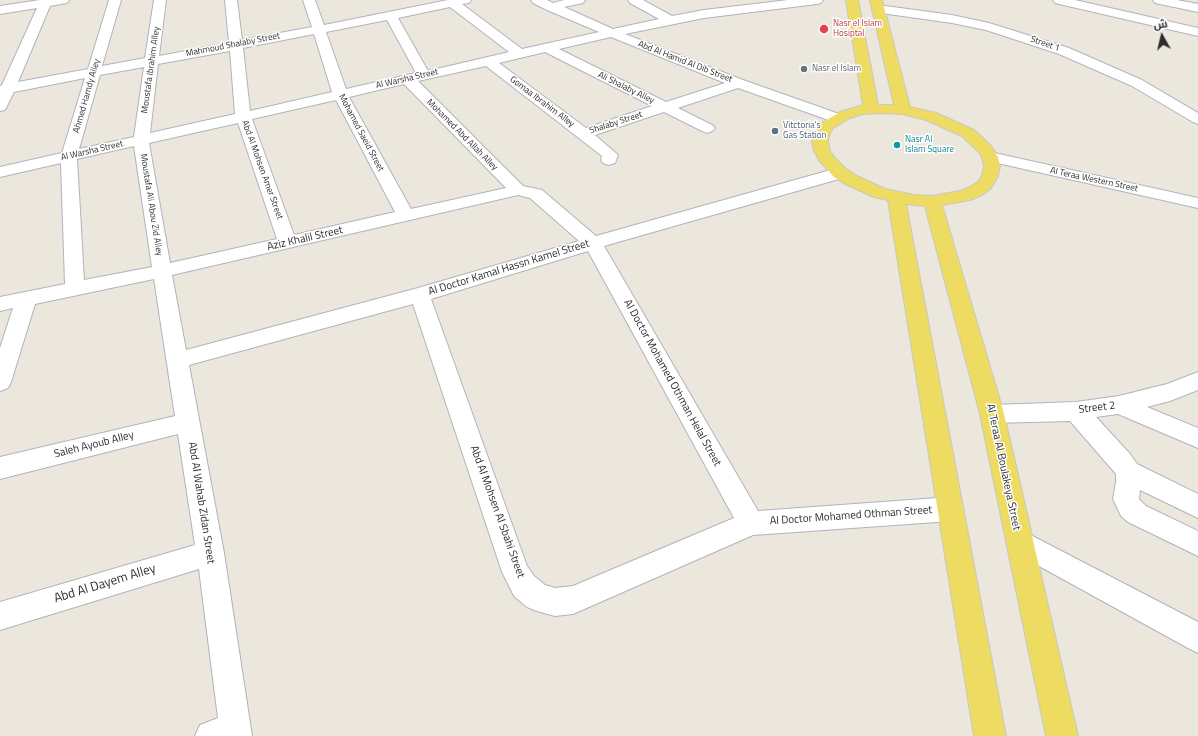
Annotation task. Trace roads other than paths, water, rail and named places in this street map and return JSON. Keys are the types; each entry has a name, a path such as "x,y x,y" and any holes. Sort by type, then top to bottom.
{"main road":[{"path":"852,0 871,109"},
{"path":"877,4 903,110"},
{"path":"871,109 903,110 931,116 957,127 978,141 990,157 992,166 990,176 985,184 976,191 964,196 932,201 896,197 864,187 840,173 827,160 822,151 820,141 822,133 828,125 837,118 853,112 871,109"},
{"path":"896,197 990,736"},
{"name":"Al Teraa Al Boulakeya Street","path":"932,201 992,414 1062,736"}],"street":[{"path":"0,10 64,0"},
{"name":"Ahmed Hamdy Alley","path":"75,289 69,156 115,0"},
{"name":"Moustafa Ibrahim Alley","path":"141,140 160,0"},
{"name":"Abd Al Mohsen Amer Street","path":"231,0 243,116 288,243"},
{"name":"Mohamed Saeid Street","path":"309,0 340,94 406,216"},
{"name":"Abd Al Hamid Al Dib Street","path":"536,0 610,33 738,83 837,118"},
{"path":"551,6 579,0"},
{"path":"634,0 670,20"},
{"path":"721,0 735,10"},
{"name":"Al Warsha Street","path":"0,172 670,20 808,0"},
{"path":"1059,0 1198,32"},
{"path":"1159,0 1198,8"},
{"path":"461,1 520,54"},
{"name":"Mahmoud Shalaby Street","path":"4,89 318,29 392,12 461,1"},
{"path":"0,107 4,89 46,3"},
{"name":"Street 1","path":"877,4 989,27 1064,50 1137,83 1198,119"},
{"path":"392,12 424,75"},
{"name":"Ali Shalaby Alley","path":"546,48 707,128"},
{"name":"Gomaa Ibrahim Alley","path":"488,61 610,155 609,160"},
{"name":"Mohamed Abd Allah Alley","path":"407,79 518,190"},
{"name":"Shalaby Street","path":"584,134 738,83"},
{"name":"Moustafa Ali Abou Zid Alley","path":"141,140 162,271"},
{"name":"Al Teraa Western Street","path":"990,157 1198,202"},
{"name":"Al Doctor Kamal Hassn Kamel Street","path":"178,360 420,294 840,173"},
{"name":"Aziz Khalil Street","path":"0,304 162,271 518,190 536,194 593,243"},
{"name":"Al Doctor Mohamed Othman Helal Street","path":"593,243 751,523"},
{"name":"Abd Al Wahab Zidan Street","path":"162,271 210,553 227,733"},
{"name":"Abd Al Mohsen Al Sbahi Street","path":"420,294 516,572 524,586 538,597 555,602 573,600 751,523"},
{"path":"0,382 26,299"},
{"name":"Street 2","path":"992,414 1076,411 1119,405 1170,392 1198,381"},
{"path":"1119,405 1198,438"},
{"path":"1076,411 1121,461 1128,472 1129,482 1126,499 1130,508 1137,514 1198,544"},
{"name":"Saleh Ayoub Alley","path":"0,468 188,422"},
{"path":"1128,472 1198,506"},
{"name":"Al Doctor Mohamed Othman Street","path":"751,523 951,509"},
{"path":"1019,541 1198,638"},
{"name":"Abd Al Dayem Alley","path":"0,616 210,553"}],"place":[{"name":"Nasr el Islam Hosiptal","path":"824,29"},
{"name":"Nasr el Islam","path":"804,69"},
{"name":"Vitctoria's Gas Station","path":"775,131"},
{"name":"Nasr Al Islam Square","path":"897,145"}]}
